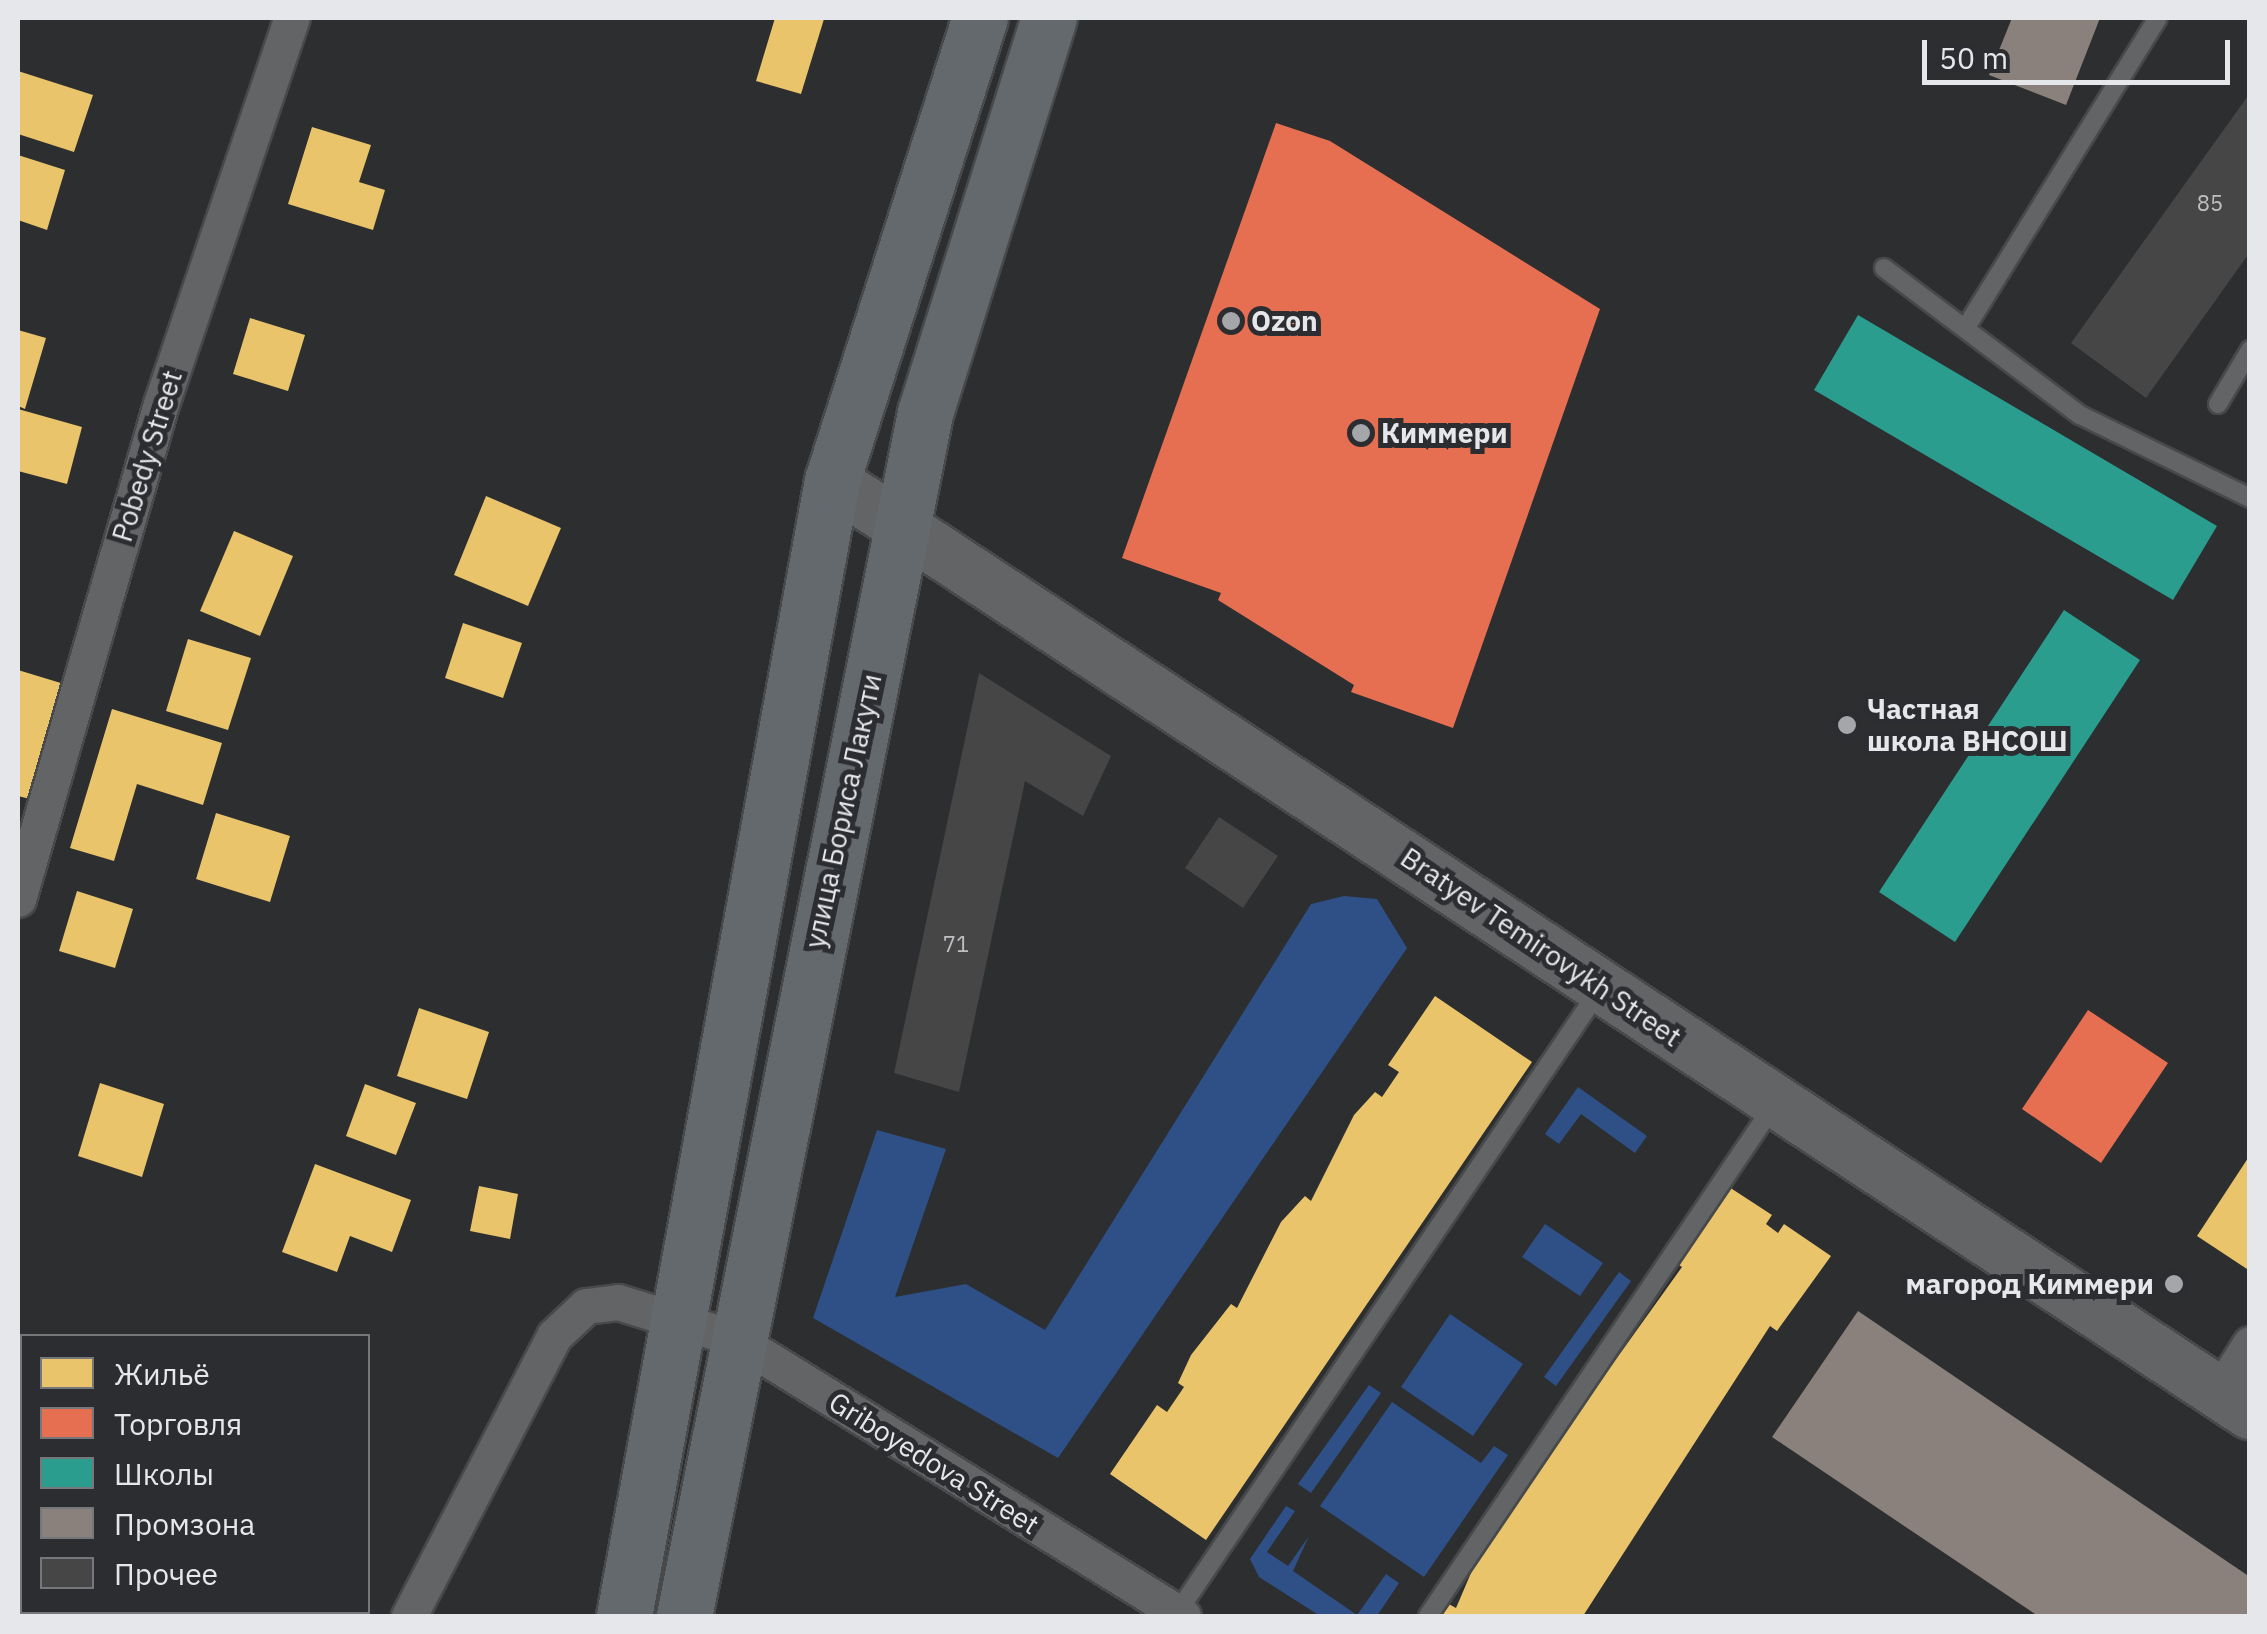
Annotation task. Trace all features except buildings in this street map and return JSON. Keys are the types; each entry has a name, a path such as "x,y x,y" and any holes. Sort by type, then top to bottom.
{"main road":[{"path":"624,1616 832,482 980,18"},
{"name":"улица Бориса Лакути","path":"684,1616 734,1338 926,413 1049,18"}],"street":[{"name":"Pobedy Street","path":"18,899 161,404 292,18"},
{"name":"Bratyev Temirovykh Street","path":"832,482 903,522 1600,989 2234,1403"},
{"name":"Griboyedova Street","path":"409,1616 554,1336 586,1306 618,1302 734,1338 1180,1615"},
{"path":"2234,1403 2250,1344"}],"lane":[{"path":"1968,324 2158,18"},
{"path":"1884,268 1968,324 2080,414 2250,498"},
{"path":"2218,404 2250,350"},
{"path":"1180,1615 1600,989"},
{"path":"1428,1616 1774,1104"}],"shaded area":[{"path":"1344,896 1377,899 1407,948 1058,1458 813,1318 877,1130 946,1149 895,1297 966,1284 1045,1330 1311,904"},
{"path":"1578,1087 1647,1136 1635,1153 1581,1114 1559,1144 1545,1134"},
{"path":"1545,1224 1603,1263 1580,1296 1522,1257"},
{"path":"1619,1272 1631,1281 1556,1386 1544,1377"},
{"path":"1450,1314 1523,1364 1473,1436 1401,1387"},
{"path":"1369,1385 1381,1393 1311,1493 1298,1484"},
{"path":"1392,1402 1481,1463 1494,1446 1508,1455 1424,1577 1320,1506"},
{"path":"1286,1506 1295,1511 1267,1552 1288,1566 1309,1536 1293,1571 1357,1615 1386,1574 1399,1583 1377,1616 1320,1616 1259,1577 1250,1559"}],"place":[{"name":"Ozon","path":"1231,321"},
{"name":"Киммери","path":"1361,433"},
{"name":"Частная школа ВНСОШ","path":"1847,725"},
{"name":"магород Киммери","path":"2174,1284"}]}
